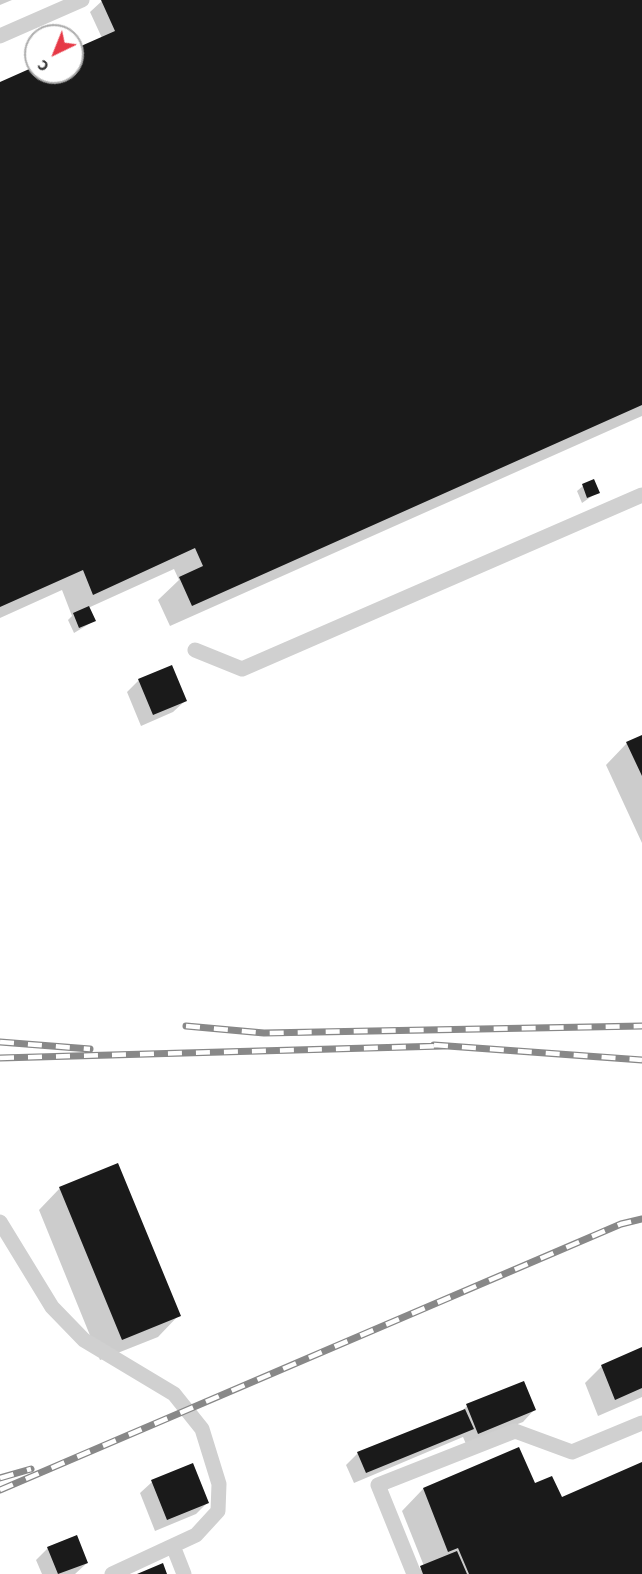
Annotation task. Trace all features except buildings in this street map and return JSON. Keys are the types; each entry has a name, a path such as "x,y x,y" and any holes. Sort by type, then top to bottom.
{"lane":[{"path":"0,36 82,0"},
{"path":"195,650 242,669 642,495"},
{"path":"0,1222 52,1307 84,1340 174,1394 202,1429 219,1484 218,1511 196,1535 112,1574"},
{"path":"414,1574 378,1485 514,1431 572,1452 642,1423"},
{"path":"173,1546 184,1574"}],"railway":[{"path":"186,1026 264,1033 642,1026"},
{"path":"0,1042 90,1049"},
{"path":"434,1045 642,1060"},
{"path":"0,1058 443,1046"},
{"path":"0,1490 621,1224 642,1219"},
{"path":"0,1478 31,1469"}]}
